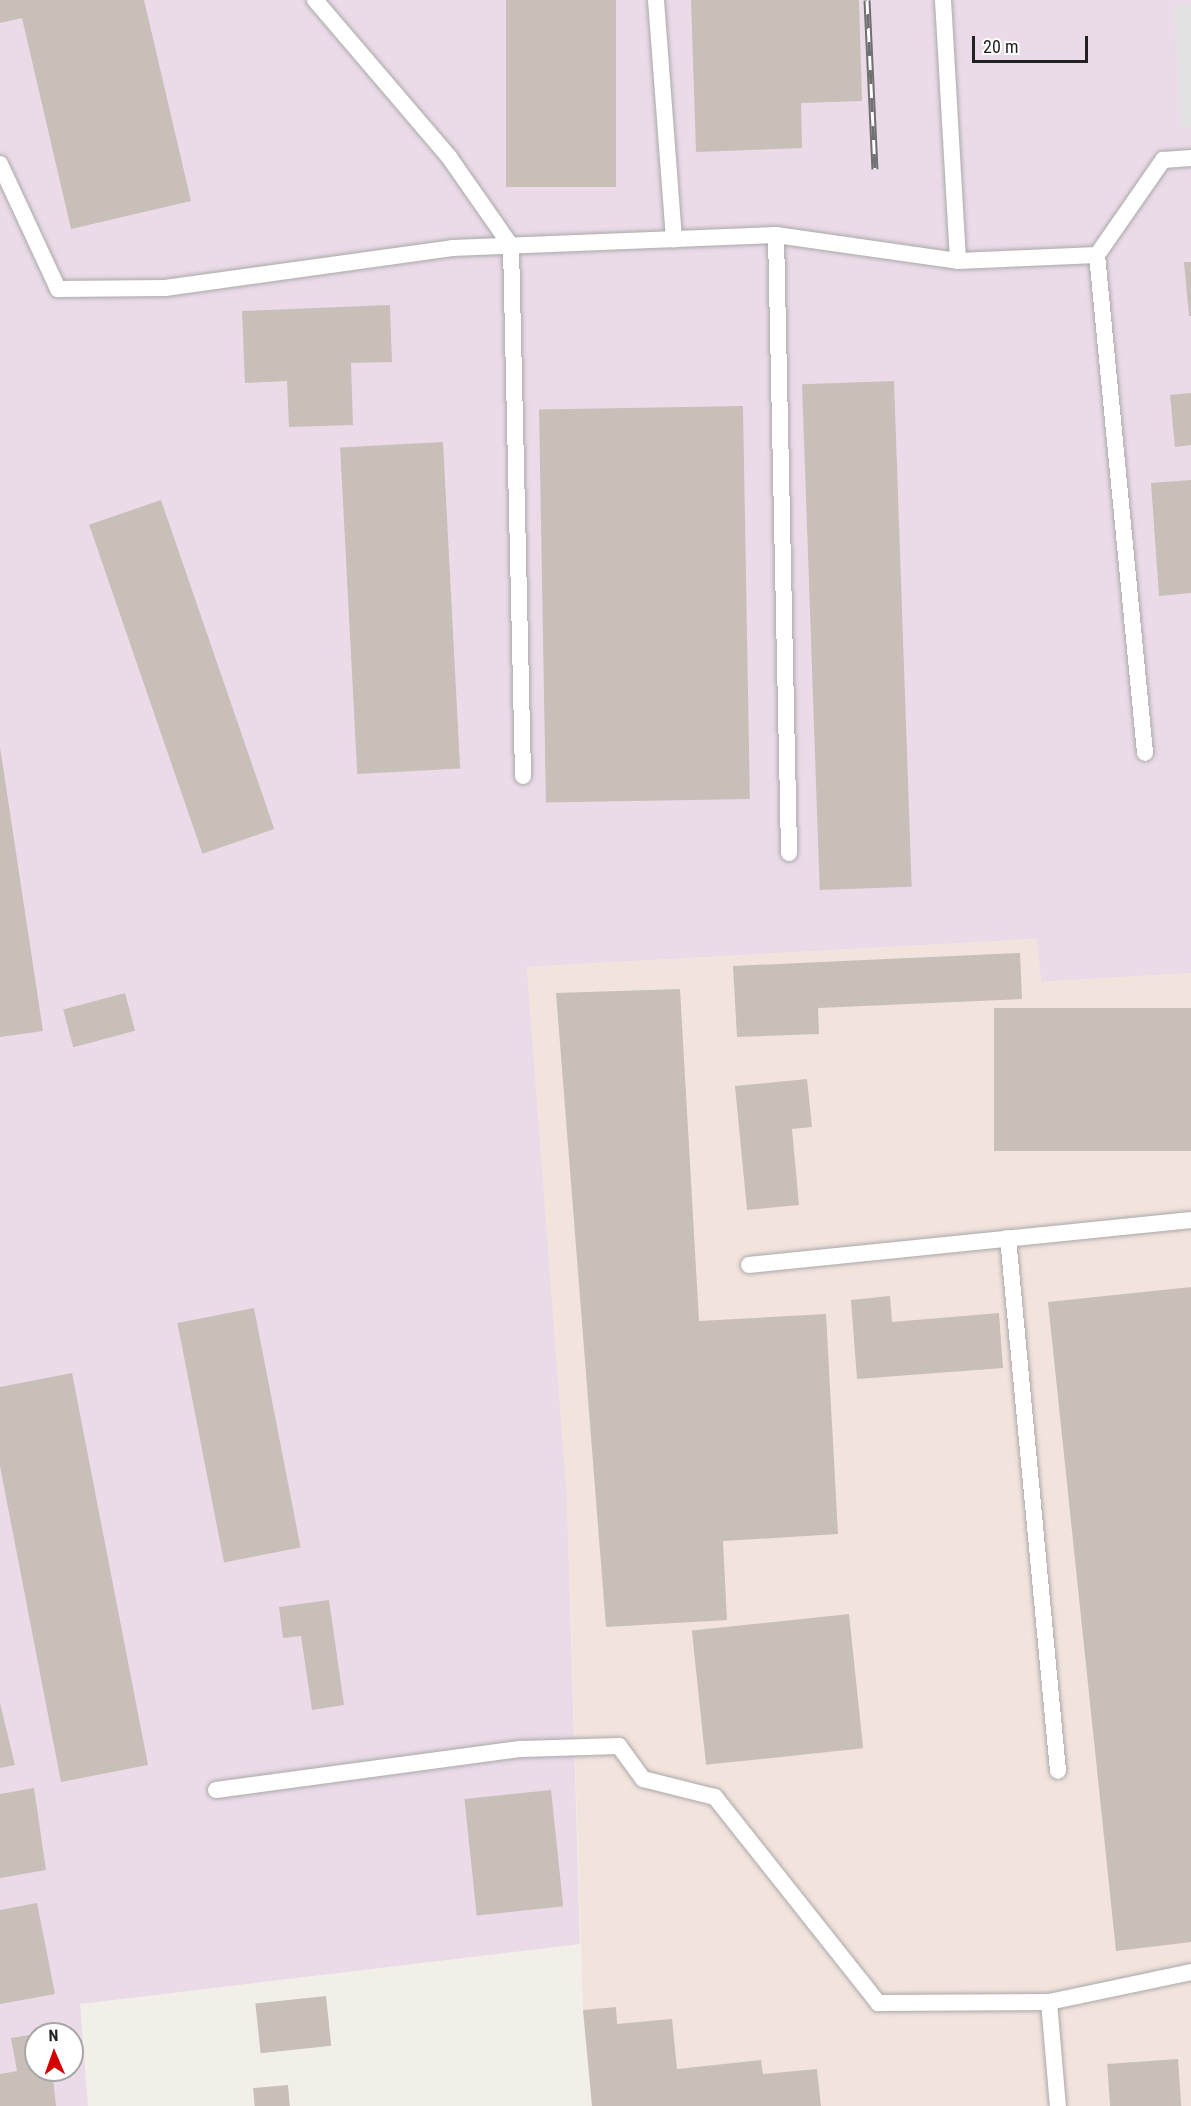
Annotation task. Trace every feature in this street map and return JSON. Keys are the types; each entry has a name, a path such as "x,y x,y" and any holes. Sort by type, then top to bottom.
{"lane":[{"path":"315,0 449,158 510,246 523,777"},
{"path":"656,0 674,239"},
{"path":"943,0 958,261"},
{"path":"1145,753 1097,255 1163,160 1191,158"},
{"path":"0,164 58,289 165,288 452,248 776,235 958,261 1097,255"},
{"path":"776,235 789,854"},
{"path":"749,1265 1191,1220"},
{"path":"1008,1238 1058,1771"},
{"path":"216,1790 521,1749 618,1746 644,1779 715,1797 878,2003 1049,2002 1191,1972"},
{"path":"1049,2002 1058,2106"}],"shaded area":[{"path":"0,0 1191,0 1191,973 1041,982 1036,939 527,967 567,1496 580,1944 80,2004 81,2022 24,2022 24,2082 84,2082 84,2055 88,2106 0,2106"},
{"path":"1191,4 1191,127 1181,127 1174,5"},
{"path":"1037,939 1041,982 1191,973 1191,2106 821,2106 817,2069 763,2074 761,2060 677,2069 583,2011 567,1496 527,967"}],"building":[{"path":"0,0 144,0 191,201 71,229 22,18 0,23"},
{"path":"506,0 616,0 616,187 506,187"},
{"path":"691,0 859,0 862,101 801,103 802,148 696,152"},
{"path":"1184,262 1191,262 1191,316 1189,316"},
{"path":"390,305 392,362 351,363 353,425 289,427 287,381 245,383 242,311"},
{"path":"894,381 912,887 820,890 802,384"},
{"path":"1191,393 1191,445 1175,447 1170,395"},
{"path":"743,406 750,799 546,803 539,410"},
{"path":"443,442 460,769 357,774 340,447"},
{"path":"1191,480 1191,593 1159,596 1151,483"},
{"path":"161,500 274,829 202,854 89,525"},
{"path":"0,747 43,1031 0,1037"},
{"path":"1020,953 1022,999 818,1008 819,1034 737,1037 733,966"},
{"path":"680,989 699,1321 826,1314 838,1534 723,1541 727,1620 606,1627 556,993"},
{"path":"125,993 135,1031 73,1047 63,1010"},
{"path":"994,1008 1191,1008 1191,1151 994,1151"},
{"path":"807,1079 812,1127 792,1129 799,1205 747,1210 735,1086"},
{"path":"1191,1287 1191,1942 1116,1951 1048,1302"},
{"path":"890,1296 892,1322 999,1313 1003,1368 857,1379 851,1300"},
{"path":"254,1308 301,1548 224,1562 177,1323"},
{"path":"72,1373 148,1765 61,1782 0,1466 0,1387"},
{"path":"329,1600 344,1705 312,1710 301,1636 283,1638 279,1607"},
{"path":"849,1614 863,1748 706,1765 692,1631"},
{"path":"0,1703 15,1765 0,1768"},
{"path":"34,1788 46,1870 0,1878 0,1794"},
{"path":"551,1790 563,1906 477,1915 464,1799"},
{"path":"37,1903 55,1994 0,2004 0,1910"},
{"path":"326,1996 331,2046 261,2053 255,2003"},
{"path":"616,2007 617,2024 672,2019 677,2069 761,2060 763,2074 817,2069 821,2106 592,2106 583,2010"},
{"path":"24,2036 24,2082 53,2082 56,2106 0,2106 0,2074 17,2071 11,2038"},
{"path":"1178,2059 1181,2106 1110,2106 1107,2064"},
{"path":"288,2085 290,2106 255,2106 253,2088"}],"railway":[{"path":"867,0 875,169"}]}
